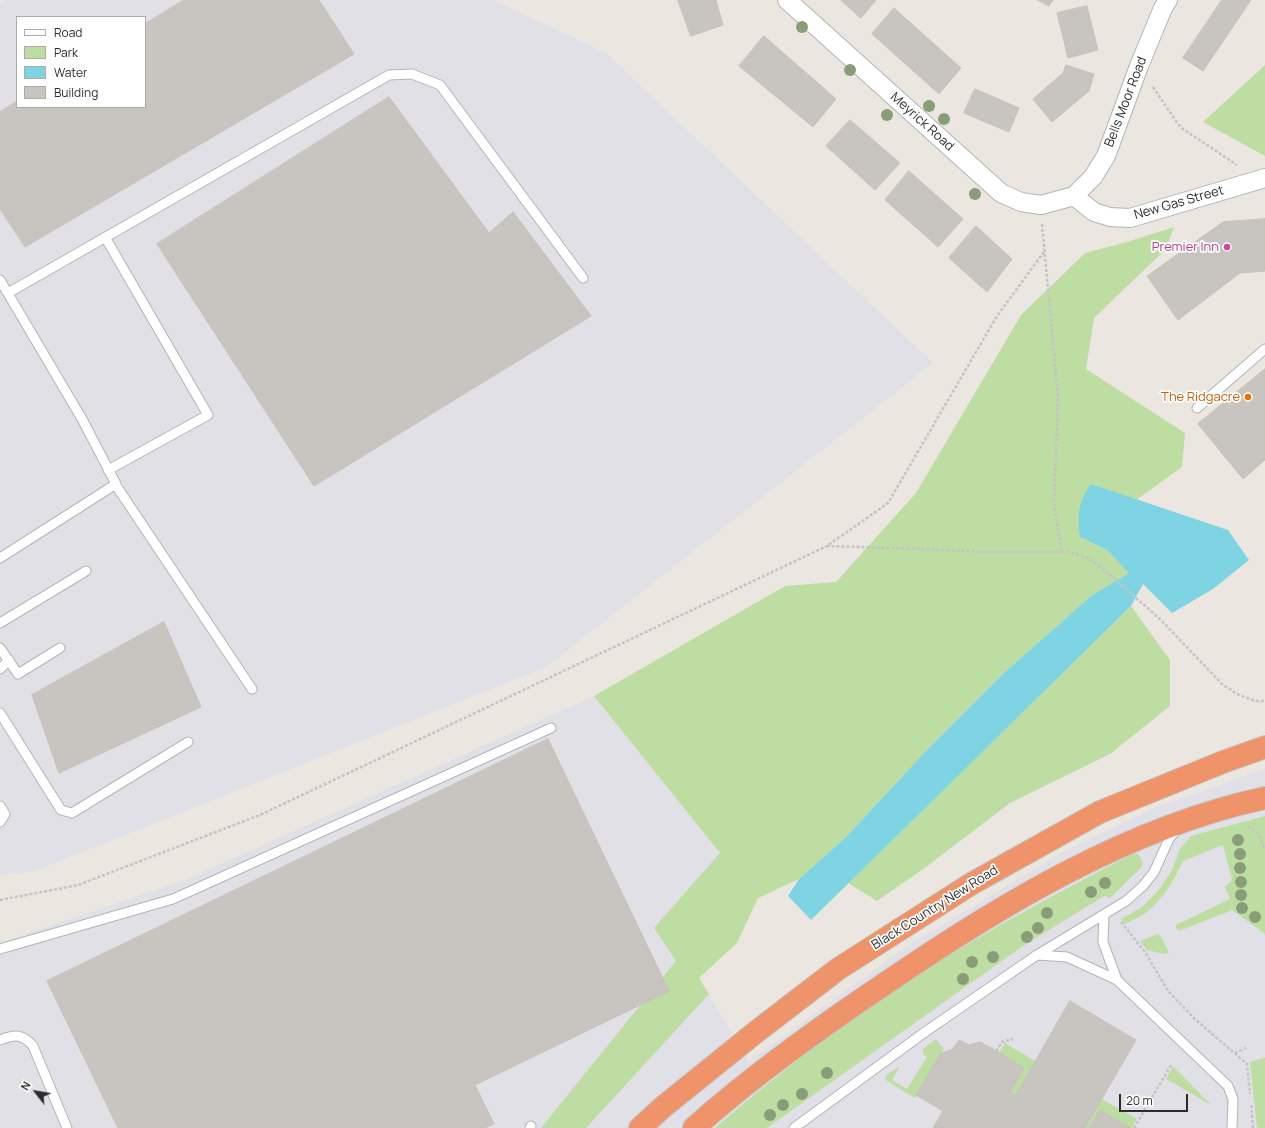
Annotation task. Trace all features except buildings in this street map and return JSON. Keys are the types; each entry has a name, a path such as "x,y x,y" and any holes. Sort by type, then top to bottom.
{"highway":[{"name":"Black Country New Road","path":"640,1128 663,1107 750,1037 838,969 971,884 1100,812 1223,762 1265,747"},
{"path":"694,1128 725,1100 835,1017 910,966 1006,905 1120,846 1234,804 1265,798"}],"street":[{"name":"Meyrick Road","path":"787,0 1001,193 1021,202 1041,205 1074,196"},
{"name":"Bells Moor Road","path":"1074,196 1093,177 1106,156 1161,3"},
{"name":"New Gas Street","path":"1074,196 1094,212 1110,217 1130,218 1262,179"}],"lane":[{"path":"8,293 389,75 412,74 440,85 583,278"},
{"path":"105,237 208,415 108,470"},
{"path":"0,280 82,419 115,484 252,689"},
{"path":"1197,408 1265,349"},
{"path":"0,558 115,484"},
{"path":"0,623 86,571"},
{"path":"0,648 18,674 60,648"},
{"path":"0,669 9,660"},
{"path":"0,712 61,810 66,813 72,813 188,742"},
{"path":"0,949 173,899 551,728"},
{"path":"0,806 5,814 0,822"},
{"path":"794,1128 925,1032 1036,955 1126,901 1143,886 1154,872 1169,839 1183,822"},
{"path":"1104,915 1103,942 1117,980"},
{"path":"1036,955 1067,957 1117,980 1228,1086 1233,1099 1232,1128"},
{"path":"0,1040 18,1036 27,1039 33,1046 67,1128"}],"path":[{"path":"1139,66 1180,127 1262,179"},
{"path":"1041,205 1058,396 1054,505 1062,552"},
{"path":"0,900 78,885 260,815 827,546 888,503 997,316 1044,252"},
{"path":"827,546 922,548 982,552 1069,552 1089,558 1160,619 1222,684 1237,694 1255,701 1265,701"},
{"path":"1241,826 1249,826 1258,834 1265,850"},
{"path":"1118,920 1145,952 1168,991 1196,1020 1247,1064 1250,1096"},
{"path":"996,1051 1002,1042 1013,1039"},
{"path":"1235,1053 1246,1048"},
{"path":"1134,1128 1171,1064"},
{"path":"1251,1104 1253,1128"}],"shaded area":[{"path":"4,0 493,0 606,53 933,363 546,667 35,871 0,875 0,3"},
{"path":"594,696 729,864 699,978 749,1061 907,946 1063,852 1153,808 1265,769 1265,1128 0,1128 0,943 185,880"}],"green space":[{"path":"1265,65 1265,156 1203,122"},
{"path":"1174,227 1166,249 1094,318 1086,369 1185,433 1182,467 1136,500 1091,484 1080,537 1107,550 1130,573 1091,596 1005,672 924,753 846,837 799,879 758,898 737,943 699,978 709,994 586,1128 541,1128 676,961 654,928 720,853 594,696 785,586 836,582 916,493 1021,315 1085,253 1127,242"},
{"path":"1131,606 1170,660 1170,706 1110,754 1010,803 926,867 877,901 848,883"},
{"path":"1265,816 1265,934 1232,910 1179,931 1176,928 1176,925 1230,899 1225,887 1232,880 1223,845 1183,861 1168,888 1153,907 1125,924 1121,919 1141,908 1158,891 1171,872 1180,849 1191,836"},
{"path":"1133,854 1138,854 1140,857 1143,864 1141,868 1110,898 1104,896 1023,946 767,1128 715,1128 817,1045 871,1006 925,970 950,954 1054,895"},
{"path":"1158,934 1162,938 1169,953 1163,954 1147,950 1140,941"},
{"path":"936,1039 944,1048 915,1098 887,1081 885,1078 886,1075 900,1066 892,1080 907,1089 927,1057 923,1054 923,1049"},
{"path":"1005,1043 1035,1061 1015,1096 1010,1093 1024,1068 999,1053"},
{"path":"1265,1058 1265,1128 1257,1128 1250,1062"},
{"path":"1173,1066 1211,1105 1166,1079"},
{"path":"1102,1099 1137,1119 1132,1128 1100,1111 1090,1128 1085,1128"}],"water":[{"path":"1091,484 1228,530 1249,560 1213,589 1172,613 1143,584 1131,606 811,920 788,896 799,879 846,837 924,753 1005,672 1091,596 1129,573 1107,550 1080,537 1079,516 1081,503"}],"place":[{"name":"Premier Inn","path":"1227,247"},
{"name":"The Ridgacre","path":"1248,397"}]}
